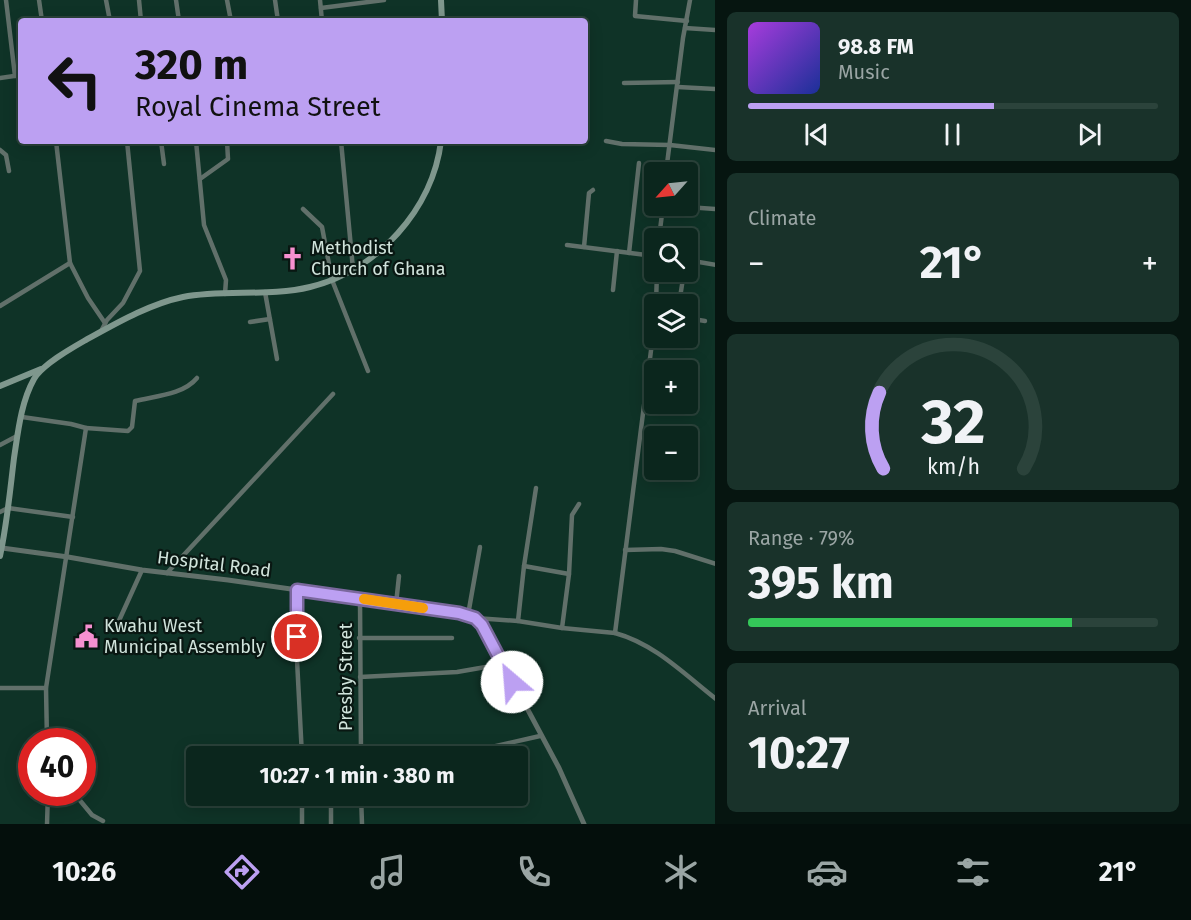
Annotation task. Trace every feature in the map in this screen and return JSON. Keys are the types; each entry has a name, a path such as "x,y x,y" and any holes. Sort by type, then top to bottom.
{"main road":[{"path":"441,0 442,18"},
{"path":"0,386 48,366 101,332 168,301 184,297 309,287 332,280 353,269 381,250 409,219 433,180 440,144"},
{"path":"0,556 17,436 34,379 48,366"}],"street":[{"path":"6,0 15,76"},
{"path":"39,0 42,18"},
{"path":"106,0 109,18"},
{"path":"139,0 141,18"},
{"path":"176,0 179,18"},
{"path":"227,0 230,18"},
{"path":"274,0 277,18"},
{"path":"320,0 322,18"},
{"path":"321,8 384,0"},
{"path":"636,0 634,16 687,21"},
{"path":"667,162 690,0"},
{"path":"685,28 715,30"},
{"path":"0,78 18,76"},
{"path":"624,83 678,84 715,89"},
{"path":"606,141 715,150"},
{"path":"56,144 70,263 88,298 105,323"},
{"path":"101,332 105,323 123,303 140,271 127,144"},
{"path":"161,144 164,164"},
{"path":"196,144 204,225 225,280 225,294"},
{"path":"200,179 228,159 227,144"},
{"path":"341,144 353,269"},
{"path":"0,150 6,155 9,171"},
{"path":"629,253 639,163"},
{"path":"584,247 589,193 593,190"},
{"path":"698,208 715,209"},
{"path":"303,209 322,227 332,280 368,371"},
{"path":"567,245 644,255"},
{"path":"614,290 617,251"},
{"path":"698,262 715,265"},
{"path":"0,306 70,263"},
{"path":"266,292 277,359"},
{"path":"250,322 270,319"},
{"path":"698,320 705,321"},
{"path":"615,633 651,348"},
{"path":"22,417 86,428 128,432 132,427 135,400 163,395 184,387 197,378"},
{"path":"167,573 333,394"},
{"path":"47,728 46,688 68,557 86,428"},
{"path":"0,445 17,436"},
{"path":"518,621 536,488"},
{"path":"562,628 569,574 572,515 579,504"},
{"path":"0,512 8,508 73,518"},
{"path":"468,615 480,547"},
{"name":"Hospital Road","path":"2,548 142,570 396,604 475,618"},
{"path":"625,550 675,551 715,564"},
{"path":"524,566 569,574"},
{"path":"117,625 142,570"},
{"path":"396,604 399,576"},
{"path":"297,590 297,660 301,746"},
{"name":"Presby Street","path":"360,599 361,746"},
{"path":"475,618 615,633 632,638 647,645 715,698"},
{"path":"475,618 490,639 559,768 584,824"},
{"path":"359,639 452,638"},
{"path":"360,677 458,672 503,664"},
{"path":"0,688 46,688"},
{"path":"496,746 540,736"},
{"path":"47,824 48,806"},
{"path":"85,806 92,815 103,821"},
{"path":"302,806 302,824"},
{"path":"331,806 331,824"},
{"path":"361,806 362,824"}],"slow traffic":[{"path":"364,599 423,608"}],"place":[{"name":"Methodist Church of Ghana","path":"293,258"},
{"name":"Kwahu West Municipal Assembly","path":"86,636"}],"route":[{"path":"297,637 297,590 459,613 475,618 482,625 512,682"}]}
